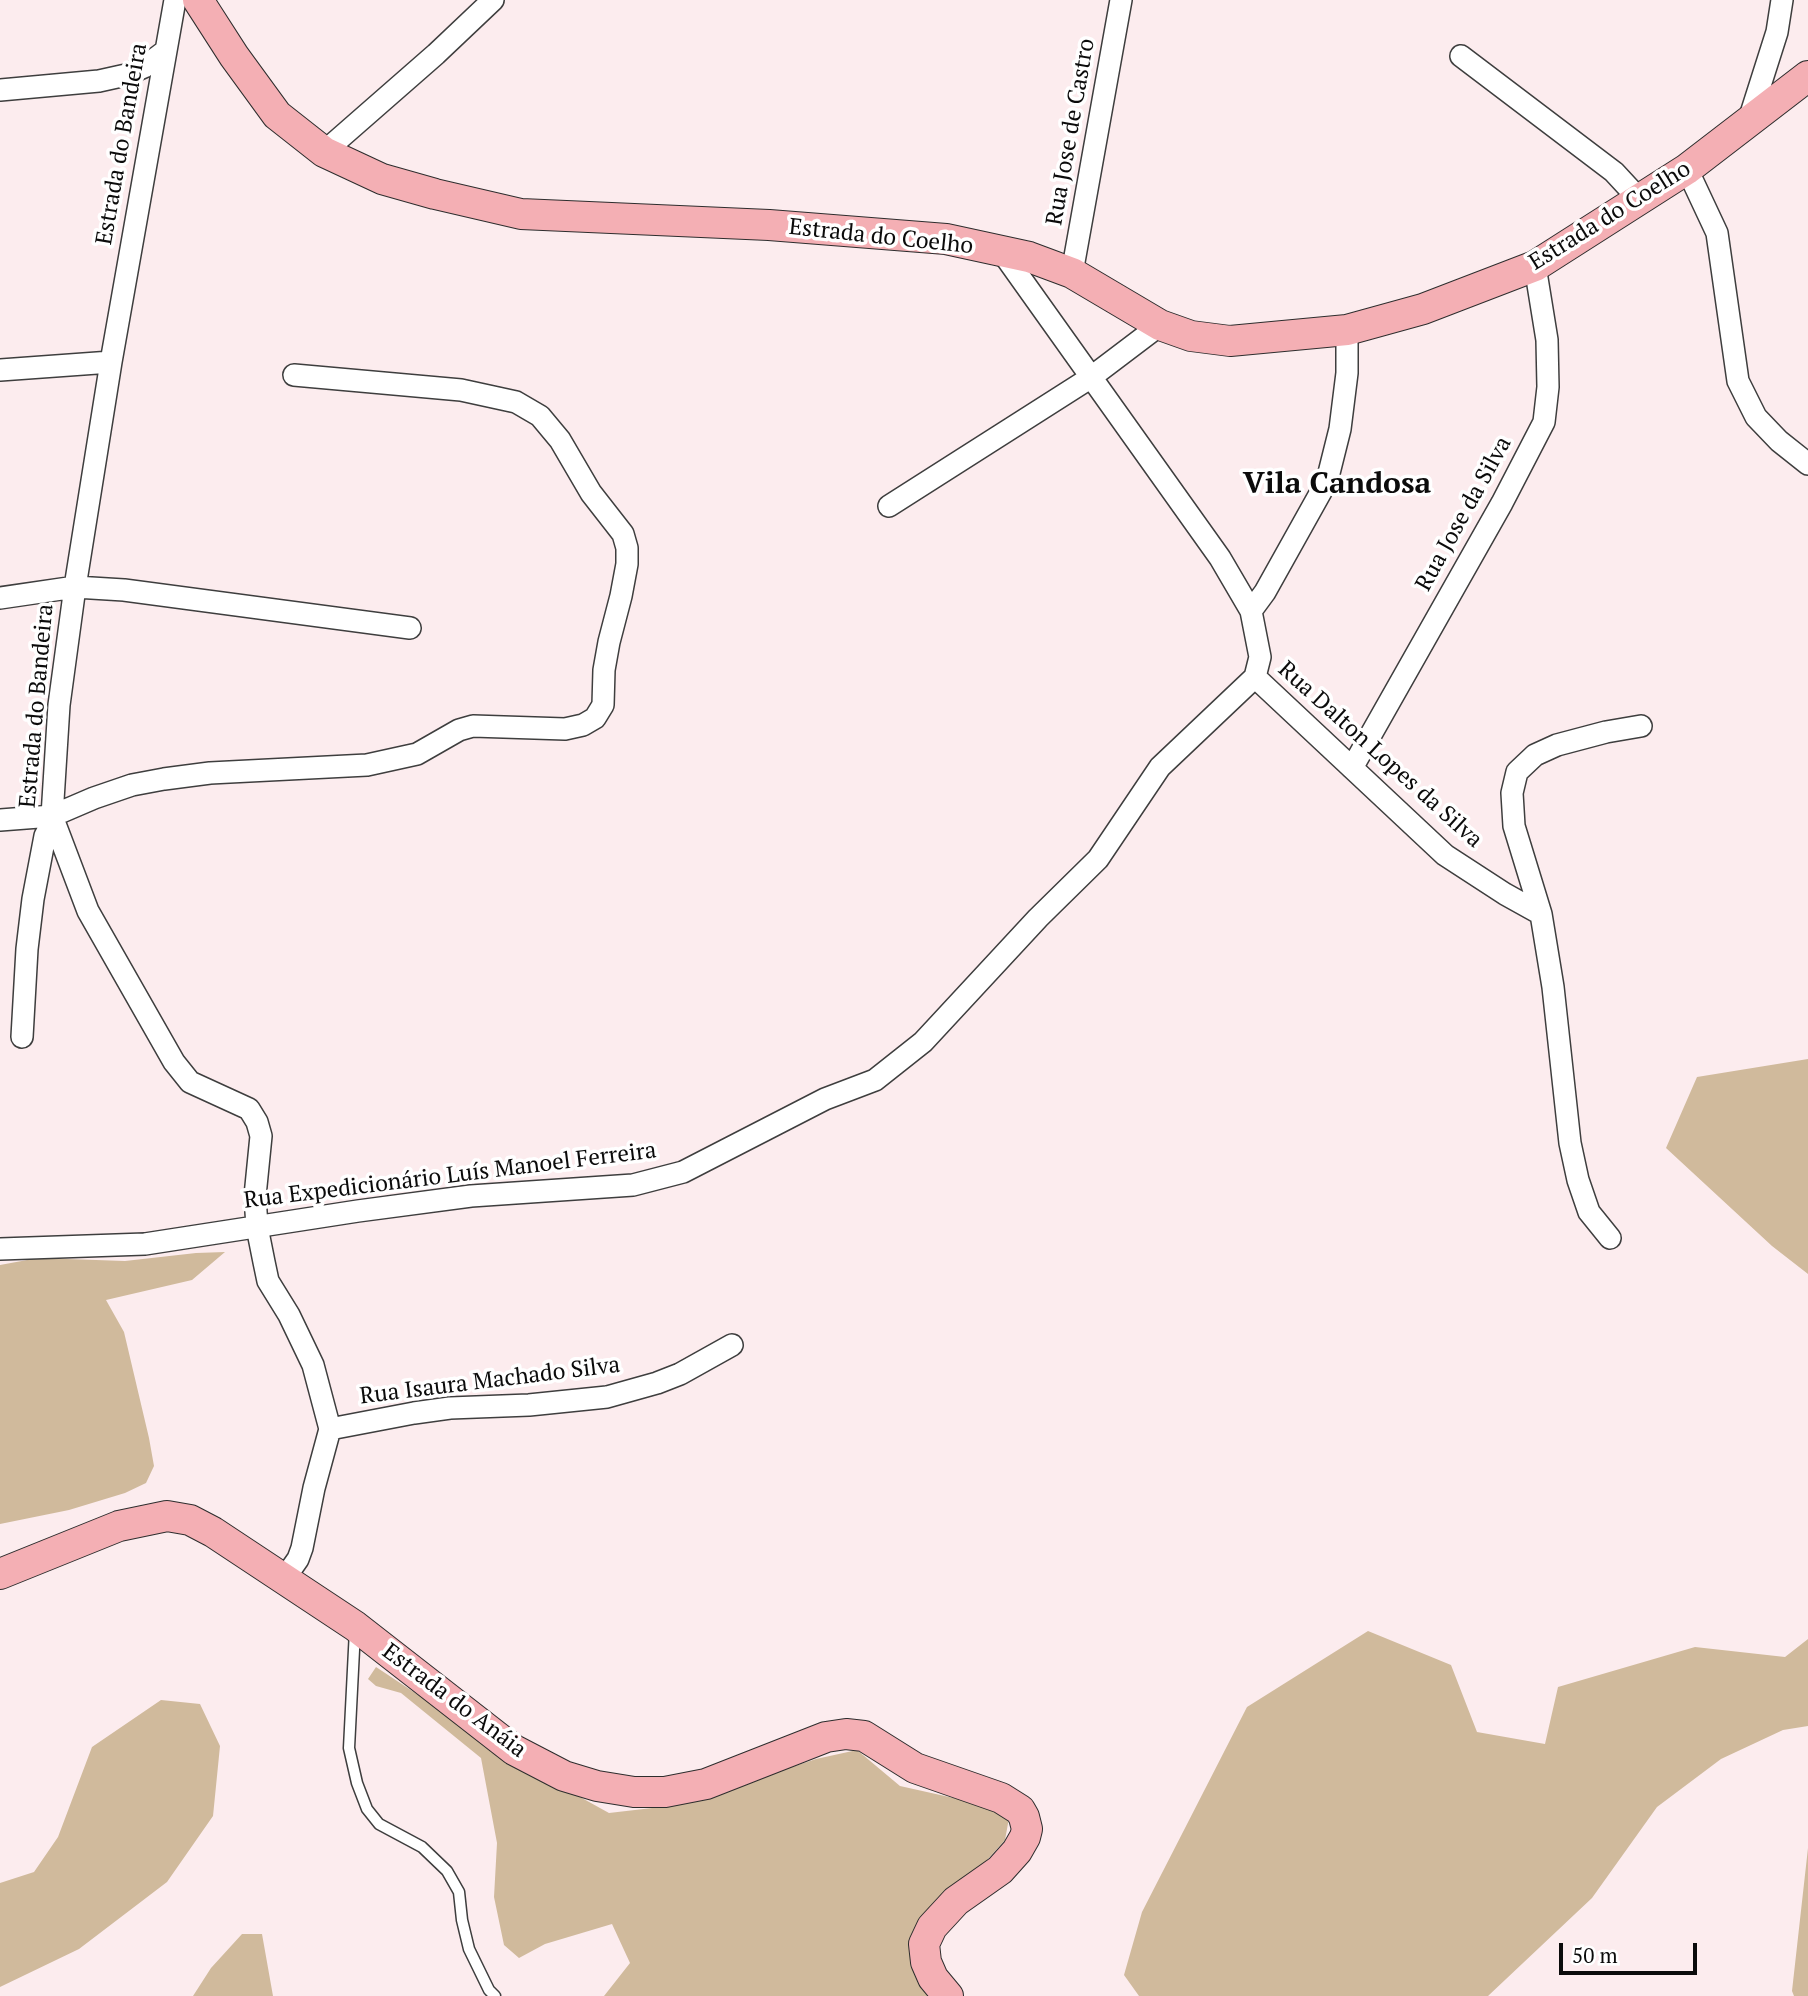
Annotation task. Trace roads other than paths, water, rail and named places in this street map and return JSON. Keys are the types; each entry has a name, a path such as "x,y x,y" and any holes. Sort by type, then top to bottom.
{"street":[{"name":"Estrada do Bandeira","path":"175,0 111,362 75,587 59,705 52,818 88,911 174,1062 190,1082 248,1109 257,1122 261,1136 255,1196 257,1227 268,1281 289,1315 313,1365 330,1429"},
{"name":"Estrada do Coelho","path":"198,0 277,115 324,152 382,179 521,214 769,225 932,238 1030,257 1072,273 1160,325 1191,336 1230,341 1348,330 1423,309 1535,267 1687,169 1808,76"},
{"path":"324,152 493,0"},
{"name":"Rua Jose de Castro","path":"1072,273 1121,0"},
{"path":"1749,120 1777,32 1782,0"},
{"path":"0,90 99,81 126,75 144,67 164,52"},
{"path":"1461,56 1614,172 1639,200"},
{"path":"1687,169 1717,233 1738,381 1756,417 1779,441 1808,464"},
{"path":"1002,252 1220,558 1251,611 1261,657 1255,677"},
{"name":"Rua Jose da Silva","path":"1352,768 1502,503 1544,422 1548,387 1547,340 1535,267"},
{"path":"889,506 1090,378 1160,325"},
{"path":"1251,611 1265,592 1327,481 1340,429 1347,373 1348,330"},
{"path":"0,370 111,362"},
{"path":"0,820 52,818 94,798 132,785 164,779 210,773 367,765 418,754 459,730 473,726 565,729 583,725 595,718 603,705 604,670 627,564 626,548 623,534 591,493 560,440 540,416 516,402 461,390 294,376"},
{"path":"0,598 75,587 124,590 410,628"},
{"name":"Rua Dalton Lopes da Silva","path":"1255,677 1445,855 1505,894 1542,914"},
{"name":"Rua Expedicionário Luís Manoel Ferreira","path":"0,1248 145,1244 471,1196 633,1185 683,1172 825,1099 874,1080 923,1042 1038,918 1098,859 1160,767 1255,677"},
{"path":"1610,1238 1589,1212 1578,1180 1570,1143 1542,914 1514,826 1512,793 1517,772 1535,755 1557,745 1640,726"},
{"path":"22,1037 33,899 45,836 52,818"},
{"name":"Rua Isaura Machado Silva","path":"330,1429 438,1410 607,1397 657,1384 732,1345"},
{"path":"284,1579 302,1548 330,1429"},
{"name":"Estrada do Anáia","path":"0,1574 119,1526 167,1516 190,1520 213,1532 355,1626 514,1751 564,1776 597,1786 634,1792 665,1793 706,1784 826,1737 846,1734 864,1737 915,1768 1000,1798 1020,1810 1027,1829 1017,1851 1000,1870 956,1901 932,1927 924,1944 926,1962 933,1978 948,1996"}],"lane":[{"path":"355,1626 349,1748 357,1783 367,1809 379,1824 422,1847 447,1871 458,1892 469,1949 489,1990 495,1996"}],"district":[{"name":"Vila Candosa","path":"1337,484"}]}
